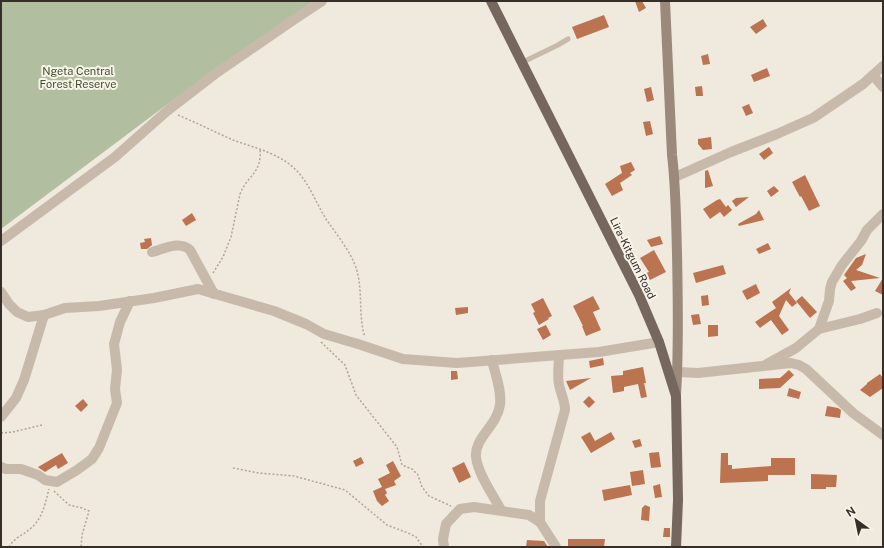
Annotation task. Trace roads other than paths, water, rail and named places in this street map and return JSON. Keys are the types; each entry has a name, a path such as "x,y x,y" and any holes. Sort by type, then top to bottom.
{"main road":[{"name":"Lira-Kitgum Road","path":"491,1 639,296 659,342 676,396 678,500 676,547"},
{"path":"665,1 672,155 675,177 678,287 678,372 676,396"}],"street":[{"path":"1,241 115,157 168,111 247,51 322,1"},
{"path":"675,177 813,118 862,84 883,66"},
{"path":"873,75 883,87"},
{"path":"819,329 829,301 830,289 835,277 842,265 861,241 867,230 883,214"},
{"path":"152,252 176,245 186,246 190,250 214,294"},
{"path":"1,292 9,304 17,312 28,317 44,315 65,308 99,306 198,289 274,311 324,334 403,359 429,362 457,363 599,352 659,342"},
{"path":"1,466 6,469 25,470 56,482 78,470 92,459 99,448 117,403 115,389 117,370 114,344 120,322 130,301"},
{"path":"763,367 796,348 819,329 860,319 877,313"},
{"path":"1,417 16,398 24,380 44,315"},
{"path":"540,522 540,501 542,490 565,410 565,403 559,386 559,355"},
{"path":"492,360 500,395 500,406 495,421 477,445 476,457 480,472 501,510"},
{"path":"678,372 698,373 791,363 799,365 806,369 853,413 883,435"},
{"path":"444,547 443,539 446,524 460,509 474,507 529,515 540,522 556,547"}],"lane":[{"path":"521,63 568,39"}],"park label":[{"name":"Ngeta Central Forest Reserve","path":"78,77"}]}
